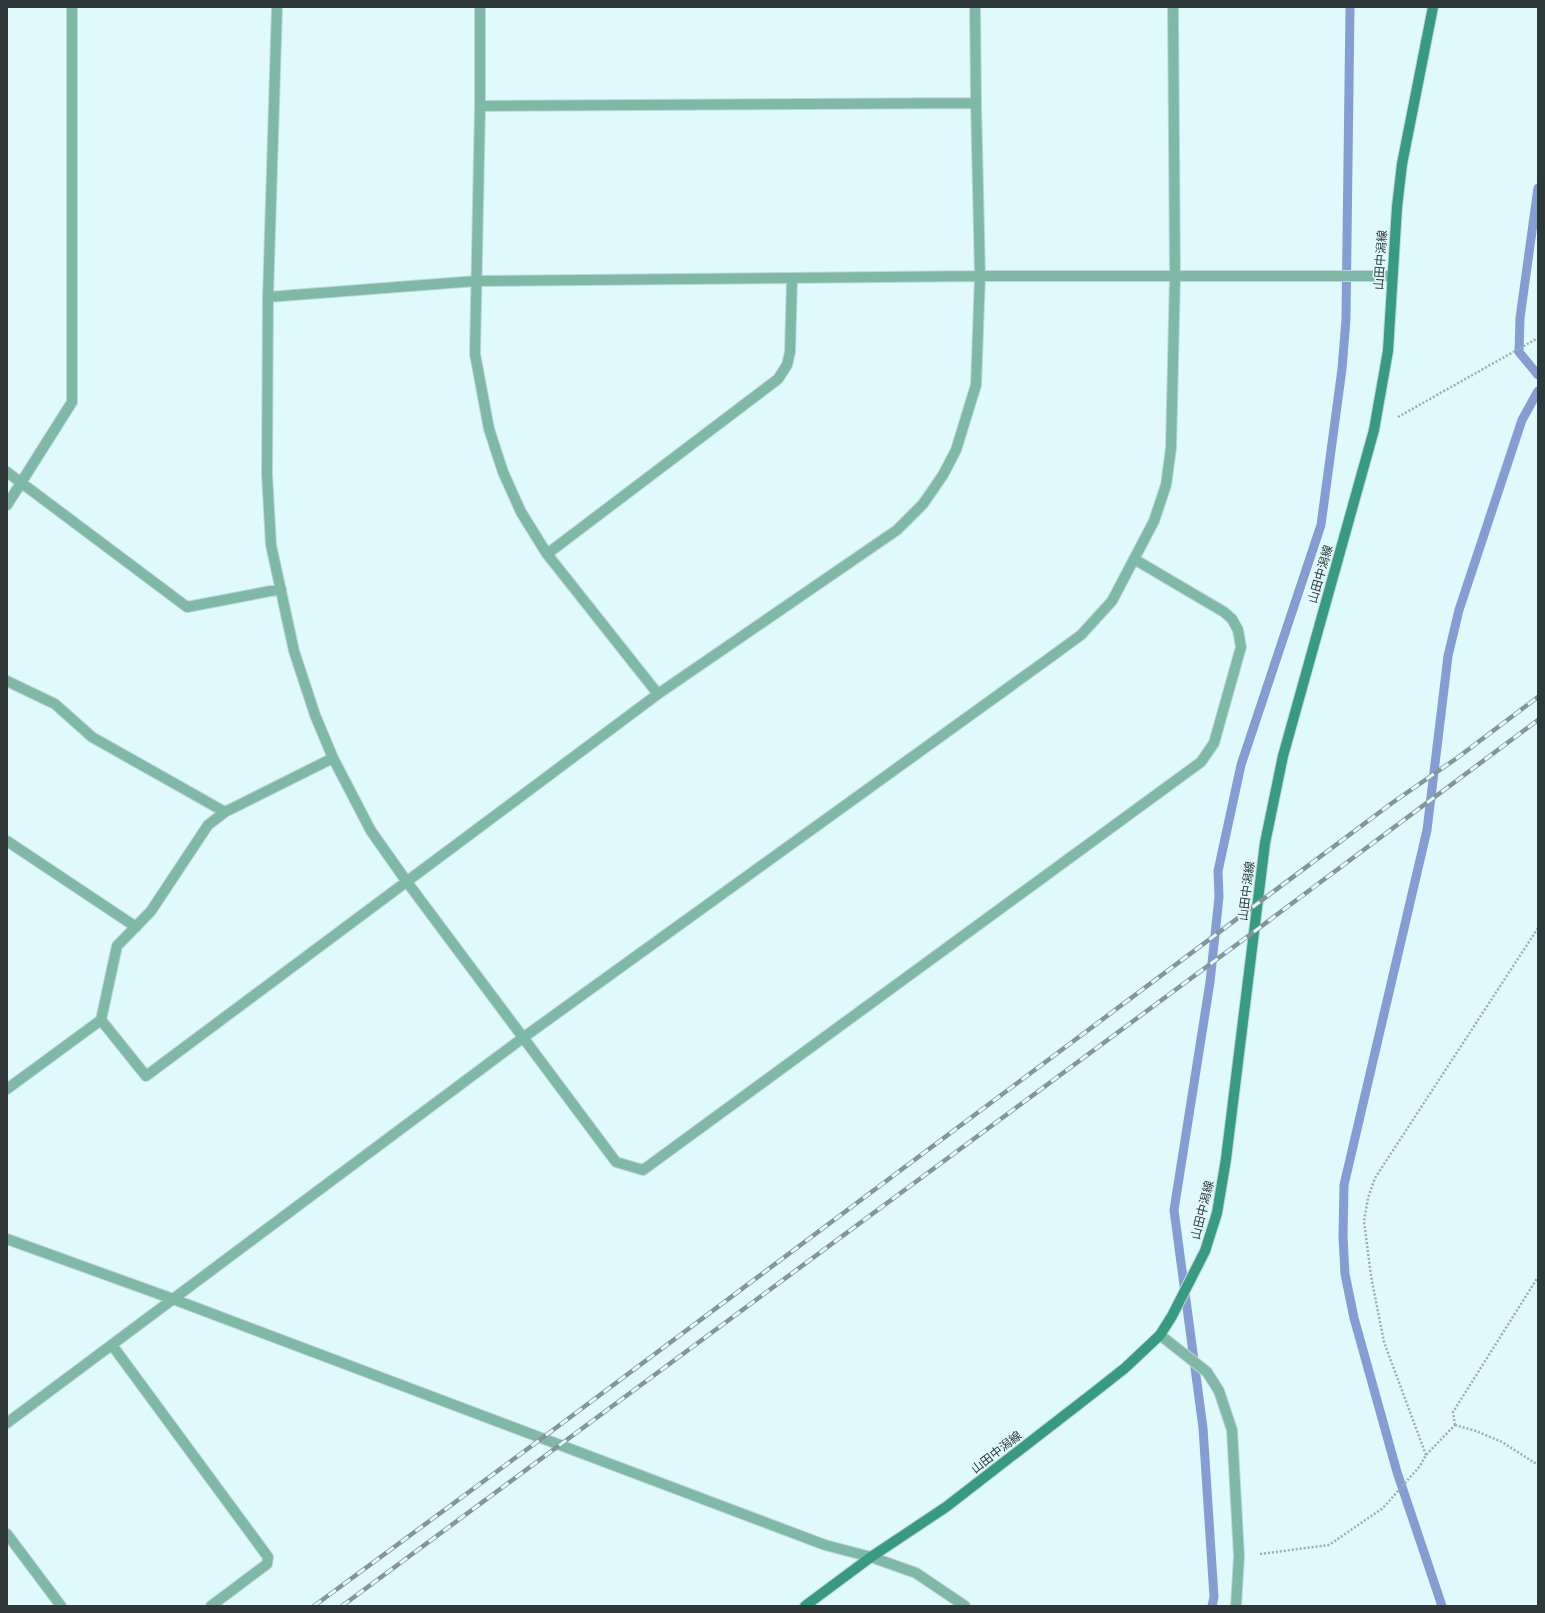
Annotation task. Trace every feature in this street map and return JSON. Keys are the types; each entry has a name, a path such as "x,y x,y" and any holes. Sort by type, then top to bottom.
{"main road":[{"name":"山田中潟線","path":"805,1606 871,1558 946,1507 1125,1368 1160,1335 1172,1316 1202,1258 1216,1213 1226,1159 1257,904 1272,806 1285,749 1374,430 1388,351 1397,207 1402,164 1433,7"}],"street":[{"path":"7,505 72,402 72,7"},
{"path":"277,7 268,297 268,482 270,545 294,651 315,715 333,758 371,831 406,882 524,1037 616,1162 643,1170 1200,762 1214,743 1241,647 1238,630 1232,619 1224,612 1134,559"},
{"path":"480,7 480,106 475,354 489,430 503,472 521,512 547,554 658,694"},
{"path":"101,1020 146,1076 658,694 897,530 923,504 943,475 956,450 976,385 980,276 976,102 976,7"},
{"path":"7,1423 524,1037 1081,635 1112,602 1154,521 1166,485 1171,448 1174,276 1173,7"},
{"path":"480,106 976,102"},
{"path":"268,297 476,281 980,276 1392,276"},
{"path":"547,554 778,379 786,365 790,352 792,279"},
{"path":"7,472 187,607 281,589"},
{"path":"7,680 55,704 92,737 225,812"},
{"path":"7,1089 101,1020 117,946 151,911 208,824 225,812 333,758"},
{"path":"7,841 136,927"},
{"path":"7,1239 173,1299 817,1542 916,1573 965,1606"},
{"path":"1160,1335 1207,1372 1219,1391 1232,1430 1239,1556 1236,1606"},
{"path":"112,1345 268,1557 267,1564 211,1606"},
{"path":"7,1534 61,1606"}],"path":[{"path":"1374,430 1538,338"},
{"path":"1426,1456 1384,1342 1371,1276 1364,1221 1368,1198 1375,1178 1538,928"},
{"path":"1455,1425 1453,1412 1538,1277"},
{"path":"1239,1556 1329,1545 1382,1508 1420,1466 1426,1456 1455,1425"},
{"path":"1455,1425 1476,1431 1502,1442 1538,1465"}],"waterway":[{"path":"1212,1606 1214,1597 1203,1428 1174,1210 1210,982 1219,897 1218,871 1241,765 1321,525 1342,369 1346,319 1350,7"},
{"path":"1538,188 1520,318 1519,352 1538,375"},
{"path":"1442,1606 1397,1472 1354,1318 1345,1274 1343,1237 1344,1185 1427,830 1448,656 1459,610 1522,420 1538,391"}],"railway":[{"path":"314,1606 541,1439 1392,803 1457,758 1538,697"},
{"path":"342,1606 1538,720"}]}
